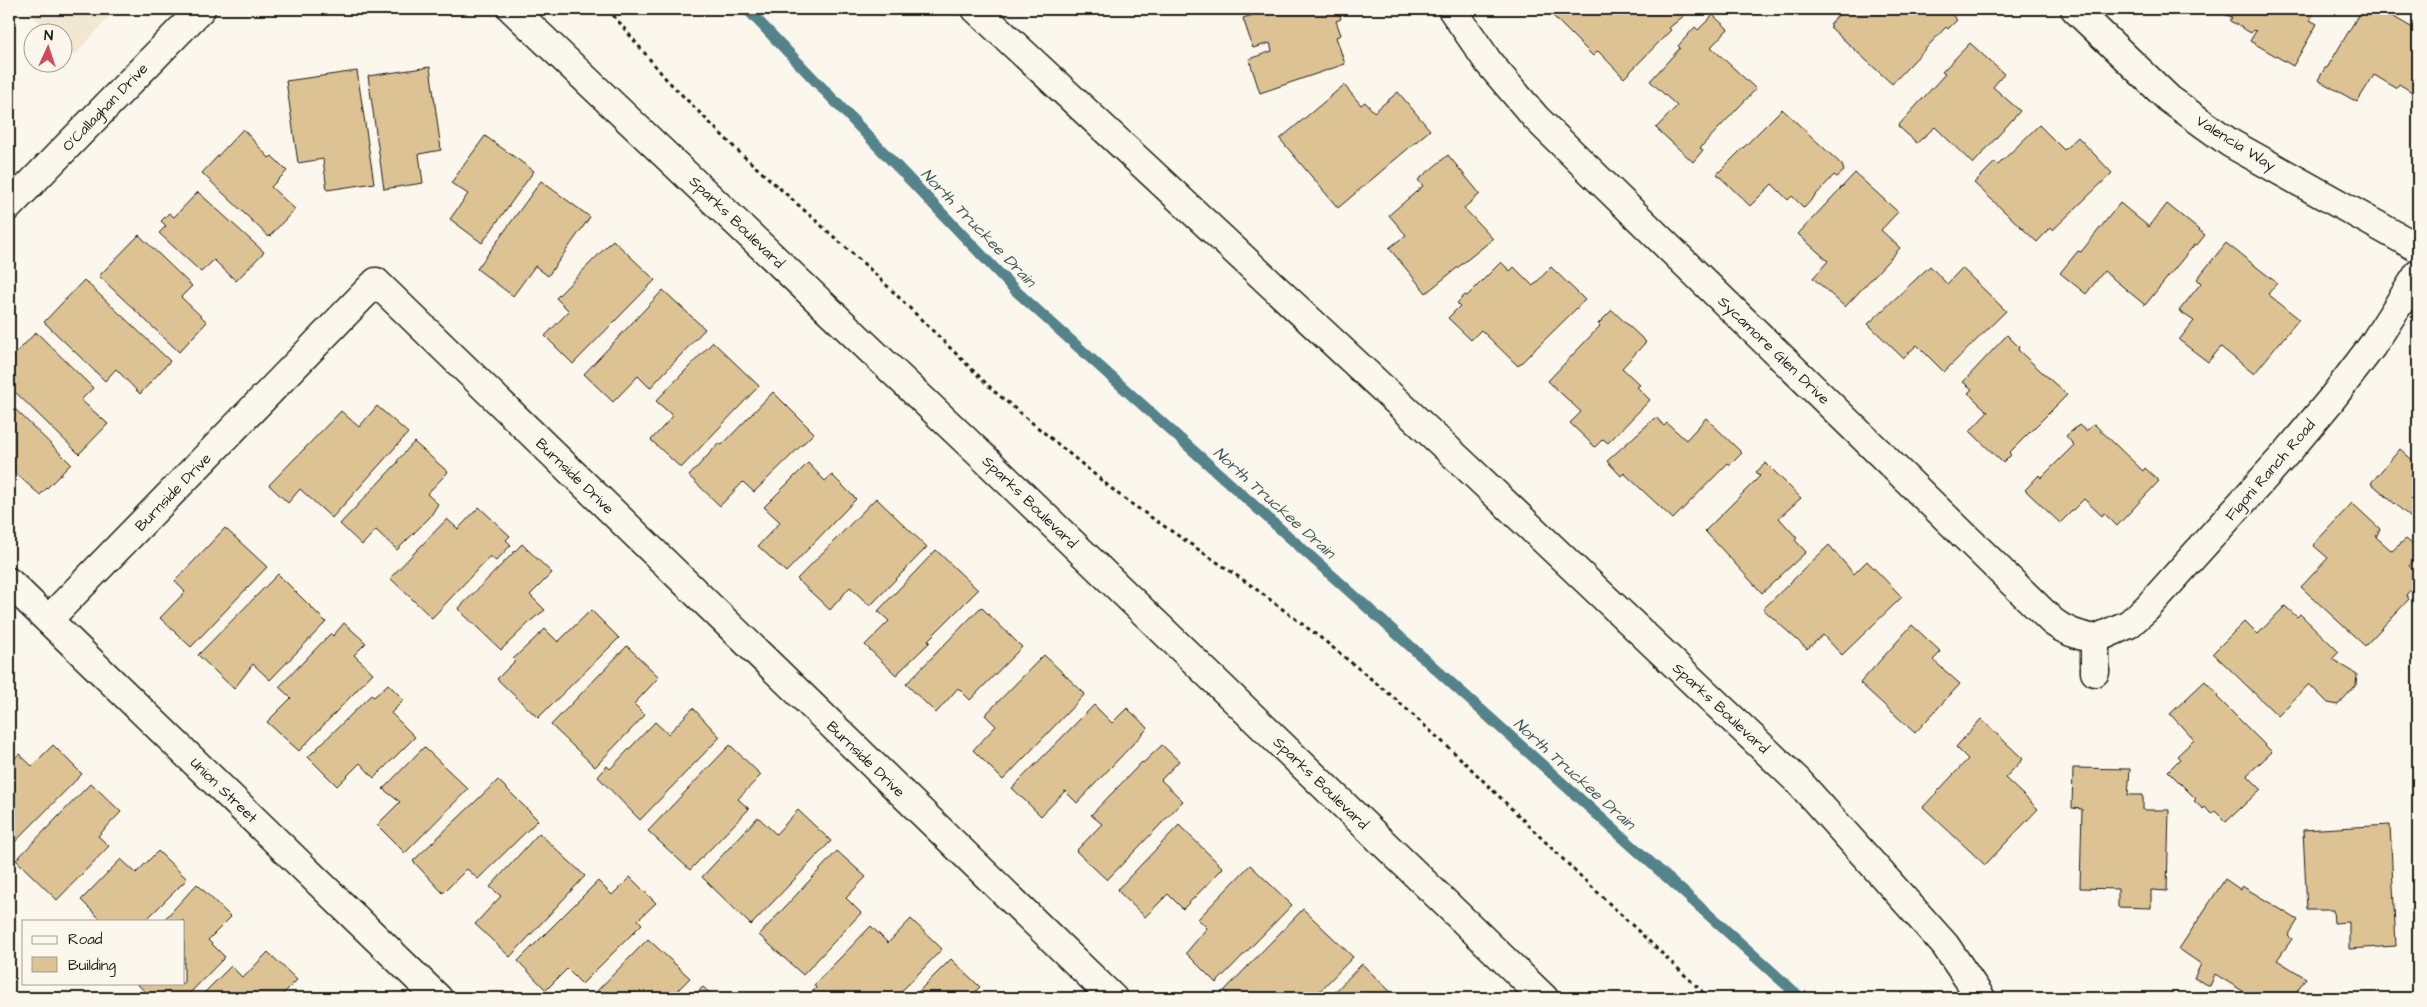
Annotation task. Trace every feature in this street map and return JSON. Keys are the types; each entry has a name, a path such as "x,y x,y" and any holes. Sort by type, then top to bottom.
{"street":[{"name":"O'Callaghan Drive","path":"9,206 201,9"},
{"name":"Sparks Boulevard","path":"512,9 981,454 1544,998"},
{"name":"Sparks Boulevard","path":"976,9 1476,475 1799,782 1945,945 1982,998"},
{"name":"Sycamore Glen Drive","path":"1452,9 1489,63 1536,118 2053,622 2070,632 2095,639"},
{"name":"Valencia Way","path":"2075,9 2169,99 2230,143 2418,248"},
{"name":"Figoni Ranch Road","path":"2095,639 2129,624 2147,608 2290,449 2372,346 2418,274"},
{"name":"Burnside Drive","path":"48,620 376,282 1113,998"},
{"name":"Union Street","path":"9,582 438,998"},
{"path":"2095,639 2095,672"}],"path":[{"path":"608,9 667,80 738,151 872,271 995,392 1123,498 1252,586 1326,642 1392,696 1466,762 1573,869 1709,998"}],"shaded area":[{"path":"25,9 116,9 74,56 72,54 72,22 39,22"}],"building":[{"path":"1271,9 1338,9 1341,19 1336,21 1341,35 1336,37 1345,64 1260,93 1249,59 1272,51 1270,43 1253,48 1243,18"},
{"path":"1561,9 1692,9 1669,28 1671,30 1624,78 1598,51 1593,56 1553,16"},
{"path":"1844,9 1846,11 1848,9 1946,9 1957,20 1948,29 1946,27 1892,84 1830,27 1832,26 1830,24"},
{"path":"2230,9 2316,9 2310,20 2317,24 2293,66 2250,41 2256,31 2253,30 2251,33 2230,21 2232,17 2226,15"},
{"path":"2362,9 2380,9 2418,31 2418,82 2412,92 2399,84 2396,88 2374,75 2357,102 2318,80"},
{"path":"1713,15 1728,29 1711,47 1756,89 1700,148 1703,150 1693,162 1656,128 1677,106 1650,81 1680,48 1678,46 1695,27 1698,30"},
{"path":"1970,43 2004,74 1993,87 2020,111 1973,164 1935,127 1917,143 1898,126 1945,74 1942,72"},
{"path":"430,67 441,150 419,154 423,183 384,189 368,76"},
{"path":"357,71 374,183 327,190 323,159 298,163 286,81"},
{"path":"1344,85 1361,105 1365,102 1374,112 1398,92 1430,130 1338,208 1280,139"},
{"path":"1782,109 1842,165 1844,171 1837,177 1834,175 1804,208 1792,196 1788,200 1772,184 1750,206 1717,174"},
{"path":"2039,125 2064,150 2078,137 2112,173 2053,230 2050,228 2037,242 1974,183 1995,162 1998,165"},
{"path":"243,129 269,158 272,156 287,171 271,187 295,209 269,237 202,173"},
{"path":"485,136 534,171 482,243 450,219 468,194 451,183"},
{"path":"1448,155 1480,194 1464,208 1493,239 1426,293 1389,248 1406,235 1389,215 1423,186 1418,180"},
{"path":"1855,173 1898,212 1881,230 1900,248 1845,307 1813,278 1828,261 1798,234"},
{"path":"541,181 590,217 548,276 535,266 513,296 477,269"},
{"path":"198,192 264,252 236,281 214,260 201,272 159,233 166,226 161,221 169,213 174,217"},
{"path":"2120,203 2149,227 2167,204 2205,235 2197,245 2195,244 2145,305 2104,271 2086,294 2060,273 2078,251 2081,252"},
{"path":"139,235 192,286 181,297 207,322 179,352 99,276"},
{"path":"613,240 655,280 573,364 545,336 569,311 556,298"},
{"path":"2226,243 2277,283 2268,294 2299,319 2254,374 2221,347 2208,362 2179,340 2194,321 2179,311 2201,283 2197,279"},
{"path":"1501,262 1510,271 1514,267 1533,286 1551,267 1585,300 1518,366 1481,330 1471,340 1448,318 1460,306 1457,303 1465,295 1467,296"},
{"path":"1930,266 1947,284 1962,268 2006,311 1944,372 1917,345 1903,358 1868,324"},
{"path":"84,280 170,361 140,394 116,369 105,381 44,322"},
{"path":"663,290 705,329 650,388 638,376 613,402 584,374"},
{"path":"1612,310 1646,342 1622,368 1640,385 1637,387 1650,400 1608,443 1603,439 1595,447 1570,423 1581,412 1548,381 1600,326 1598,324"},
{"path":"36,332 93,388 81,400 108,424 79,454 9,386 9,361"},
{"path":"2007,335 2019,347 2018,350 2067,395 2009,453 2011,455 2003,463 1970,431 1988,412 1968,393 1972,389 1963,382"},
{"path":"713,342 759,386 681,468 651,440 673,416 656,401"},
{"path":"773,392 814,433 754,492 743,482 720,506 689,476 719,443 722,445"},
{"path":"9,403 71,464 40,495 13,471 9,476"},
{"path":"377,406 408,433 332,518 300,489 288,503 269,485 341,411 359,427"},
{"path":"1656,417 1664,426 1667,423 1686,440 1706,418 1742,453 1730,465 1728,463 1673,519 1624,473 1621,476 1607,461"},
{"path":"2094,424 2143,471 2145,468 2159,481 2117,526 2104,513 2102,516 2084,499 2060,523 2025,490 2039,475 2041,478 2074,445 2066,436 2079,425 2086,431"},
{"path":"414,442 448,472 427,494 438,504 430,517 397,550 376,530 362,545 340,524 398,462"},
{"path":"2400,449 2417,464 2418,462 2418,524 2371,483"},
{"path":"808,463 825,481 832,475 856,499 786,572 758,546 780,522 764,507"},
{"path":"1766,463 1801,498 1779,518 1797,538 1795,540 1806,552 1762,593 1705,531 1760,476 1756,472"},
{"path":"876,498 927,547 870,606 850,587 830,610 797,579"},
{"path":"2352,503 2380,529 2376,537 2392,551 2406,539 2418,549 2418,555 2409,566 2418,574 2418,582 2406,595 2409,599 2365,646 2301,587 2328,558 2313,545"},
{"path":"479,507 510,536 506,540 511,545 496,561 490,556 432,618 390,578 447,519 458,529"},
{"path":"225,528 267,567 191,647 160,618 185,592 175,581"},
{"path":"522,544 552,573 530,595 545,610 501,650 458,609"},
{"path":"1829,545 1854,574 1867,561 1902,597 1842,655 1823,635 1807,649 1763,609"},
{"path":"936,550 978,590 928,640 930,642 896,675 865,645 889,621 878,611"},
{"path":"278,574 326,622 270,680 253,664 234,689 198,655"},
{"path":"2285,606 2297,617 2300,614 2339,652 2332,659 2357,674 2356,685 2338,705 2328,703 2309,684 2278,716 2213,653 2245,621 2258,634"},
{"path":"981,607 1022,647 970,700 958,688 936,713 906,684"},
{"path":"591,610 619,638 538,718 497,679 515,661 513,659 545,629 558,642"},
{"path":"344,623 366,643 354,655 373,673 299,751 267,722 291,698 279,687 331,633 333,636"},
{"path":"1912,625 1941,652 1933,660 1960,684 1915,733 1860,683"},
{"path":"627,646 659,677 634,704 645,715 595,767 551,725"},
{"path":"1044,655 1085,694 1003,780 973,750 996,726 985,715"},
{"path":"2205,681 2218,695 2217,697 2272,752 2247,775 2261,789 2226,822 2215,811 2211,814 2205,807 2203,809 2194,801 2196,799 2168,771 2180,759 2177,756 2194,740 2170,714"},
{"path":"388,684 404,700 391,713 415,737 374,778 360,763 337,786 308,757 371,695 374,697"},
{"path":"1094,705 1112,723 1127,708 1148,728 1077,803 1065,791 1041,816 1012,788"},
{"path":"693,708 720,737 640,820 598,777 607,766 610,769 655,722 668,734"},
{"path":"1981,719 2023,759 2005,778 2038,809 1985,865 1923,807 1968,759 1956,747"},
{"path":"53,745 82,774 9,848 9,764 19,754 32,766"},
{"path":"730,745 761,775 738,799 749,809 690,870 648,831"},
{"path":"1162,745 1179,761 1161,780 1183,801 1107,880 1076,851 1102,824 1091,815 1142,762"},
{"path":"424,747 468,789 405,853 377,825 400,802 383,789"},
{"path":"2073,768 2130,769 2128,795 2143,795 2143,810 2169,810 2167,891 2151,890 2151,908 2118,907 2118,889 2080,888 2082,809 2072,808"},
{"path":"498,780 538,820 478,879 467,869 443,893 413,861"},
{"path":"91,783 121,812 98,836 109,846 57,900 16,860"},
{"path":"798,810 831,841 751,925 702,877 758,817 776,834"},
{"path":"1179,825 1223,868 1183,909 1168,894 1145,917 1117,890"},
{"path":"2390,825 2396,946 2349,949 2349,922 2334,923 2333,910 2307,910 2303,830"},
{"path":"539,833 585,876 510,957 475,924 501,896 490,887"},
{"path":"158,851 187,879 146,920 101,920 81,900 121,859 136,873"},
{"path":"837,851 866,877 846,898 861,913 803,975 759,935"},
{"path":"1250,865 1292,905 1216,983 1186,953 1207,928 1198,919"},
{"path":"630,877 656,903 638,920 642,924 582,984 567,969 546,990 518,961 598,881 612,895"},
{"path":"2225,879 2241,890 2242,886 2298,920 2288,936 2292,939 2277,960 2306,978 2293,998 2254,998 2215,974 2210,986 2194,978 2201,964 2179,949"},
{"path":"197,884 231,917 208,940 225,957 185,998 152,998 137,984 185,984 185,920 164,920"},
{"path":"1303,909 1353,957 1313,998 1232,998 1224,991"},
{"path":"911,919 942,949 895,998 807,997 816,988 814,985 871,926 888,943"},
{"path":"648,939 690,978 670,998 605,998 597,991"},
{"path":"268,952 297,980 279,998 199,998 231,966 243,978"},
{"path":"951,959 980,987 969,998 912,998"},
{"path":"1363,965 1397,998 1329,998"},
{"path":"703,987 715,998 691,998"}],"waterway":[{"name":"North Truckee Drain","path":"747,9 1016,291 1801,998"}]}
